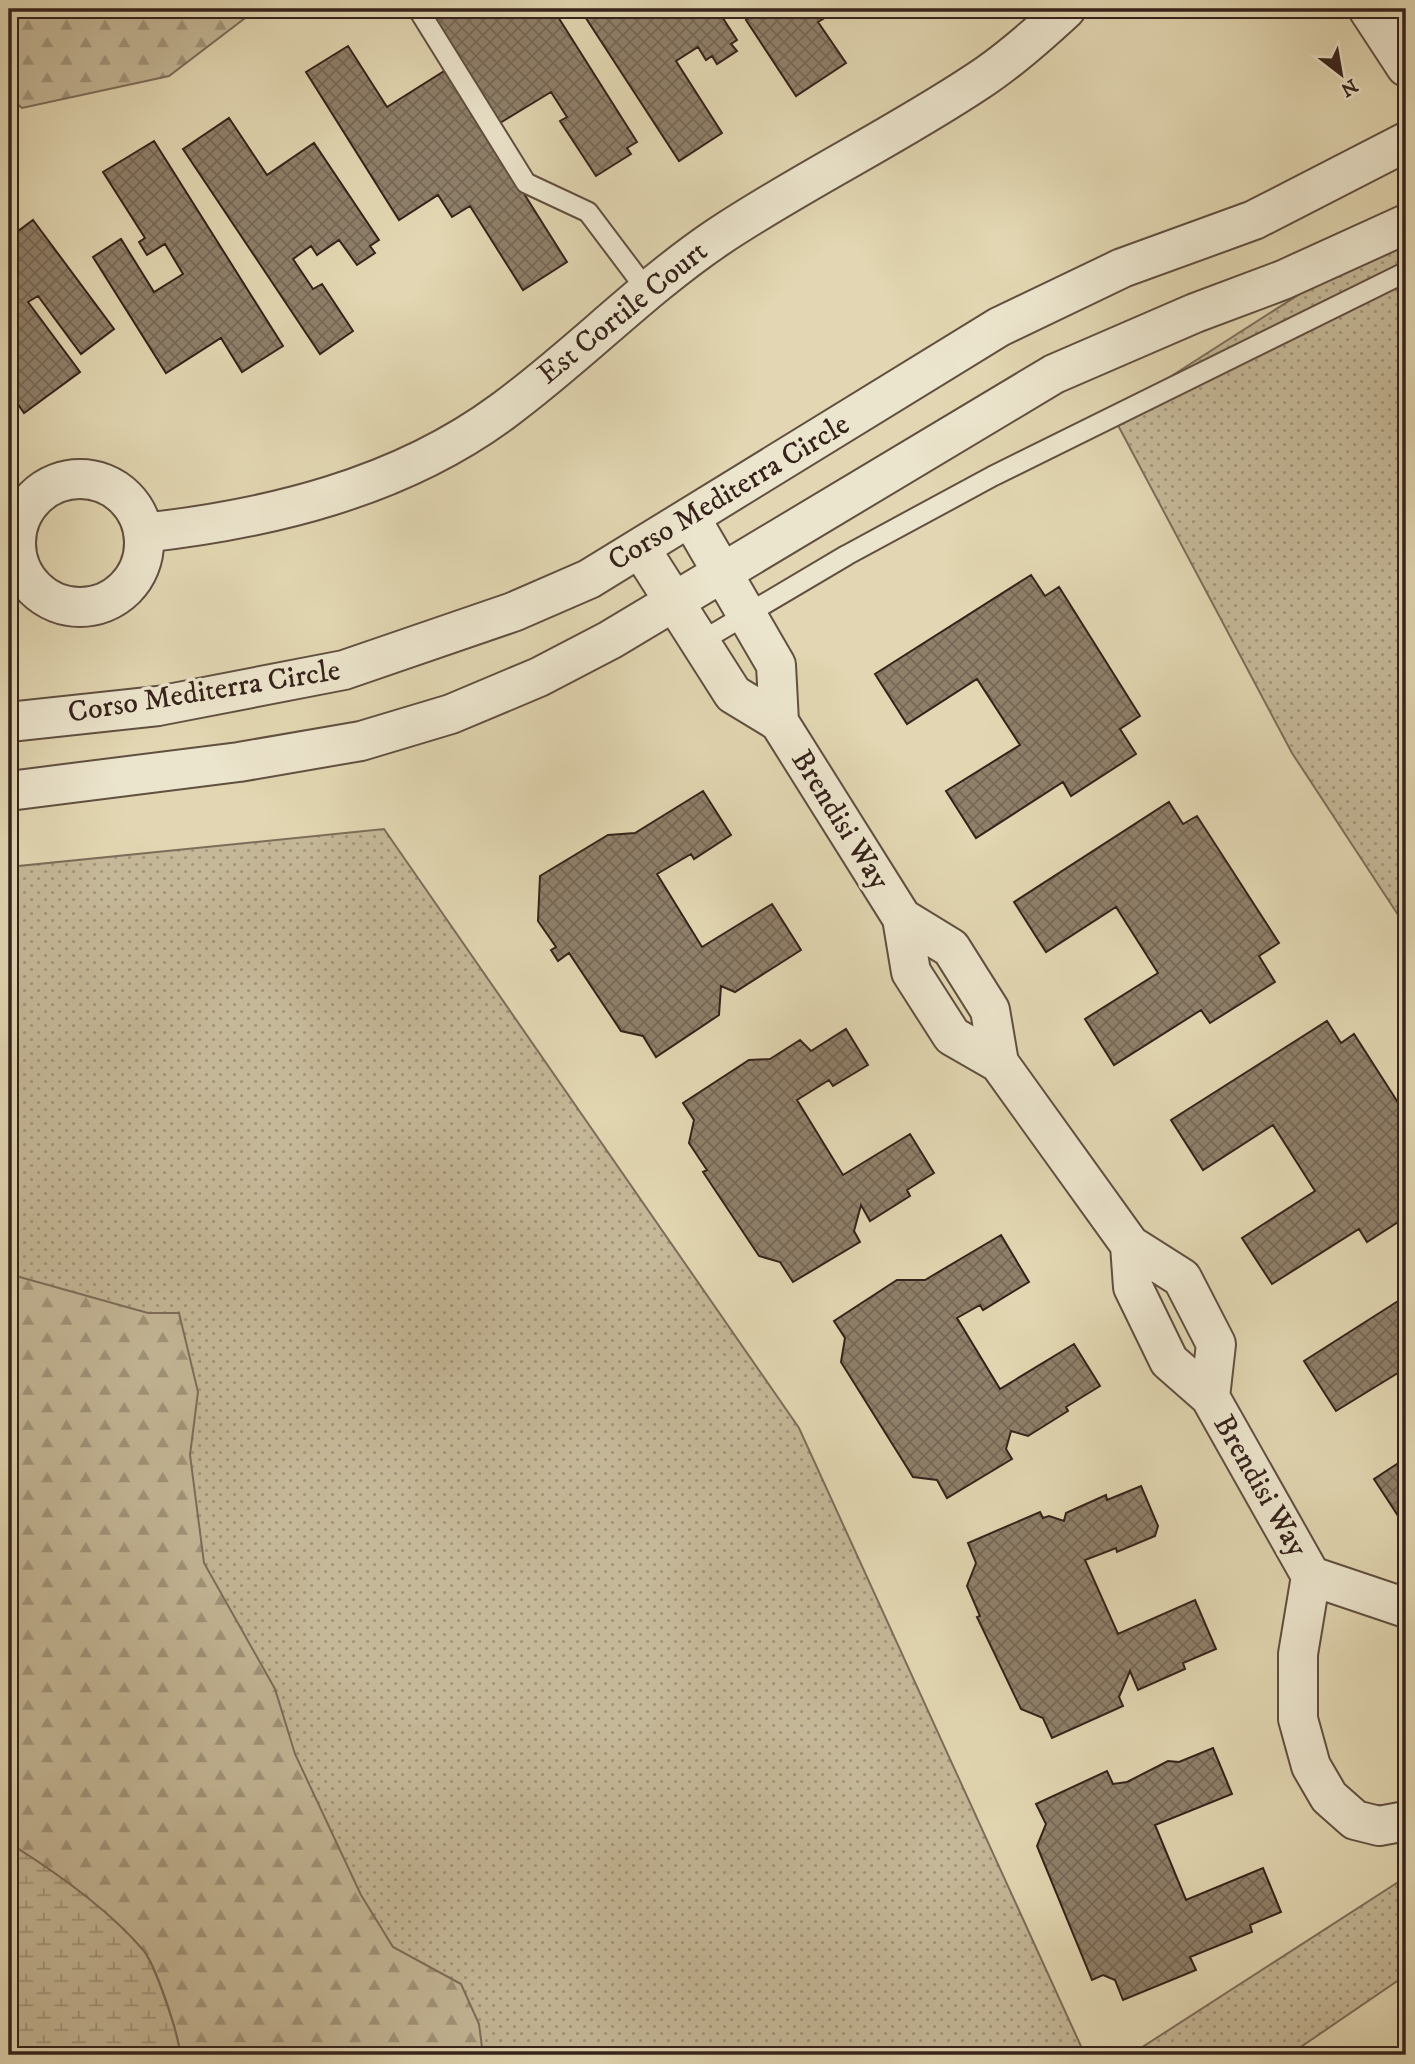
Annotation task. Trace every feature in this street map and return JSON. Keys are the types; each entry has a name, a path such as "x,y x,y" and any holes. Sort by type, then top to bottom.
{"street":[{"name":"Est Cortile Court","path":"143,533 266,516 369,481 447,446 503,411 646,289 719,236 980,80 1066,9"},
{"path":"1368,9 1406,66"},
{"name":"Corso Mediterra Circle","path":"9,722 158,706 344,670 513,612 589,579 999,327 1122,268 1254,220 1406,142"},
{"path":"9,791 226,764 361,741 451,714 539,677 675,602 1054,373 1195,313 1283,280 1406,224"},
{"name":"Brendisi Way","path":"690,517 776,665 779,722"},
{"name":"Brendisi Way","path":"640,548 733,694 779,722 902,918 951,948 990,1010 999,1063 1130,1245 1133,1287 1169,1361 1210,1397 1311,1576 1298,1654 1298,1718 1311,1766 1329,1797 1355,1821 1379,1826 1406,1821"},
{"name":"Brendisi Way","path":"1311,1576 1406,1608"}],"lane":[{"path":"418,9 526,183 588,212 646,289"},
{"path":"700,642 847,555 993,476 1406,272"}],"green space":[{"path":"9,9 257,9 169,76 22,108 9,97"},
{"path":"1406,226 1406,927 1292,753 1112,414"},
{"path":"384,829 799,1428 1085,2055 9,2055 9,867"},
{"path":"9,1274 148,1313 179,1313 198,1392 190,1455 204,1563 275,1689 295,1754 361,1895 393,1947 461,1984 479,2024 483,2055 180,2055 166,2001 143,1950 114,1920 80,1892 9,1843"},
{"path":"9,1843 80,1892 114,1920 143,1950 166,2001 180,2055 9,2055"},
{"path":"1406,1877 1406,1975 1289,2055 1130,2055"}],"building":[{"path":"453,9 553,9 637,142 627,148 631,154 596,176 560,121 567,117 551,92 500,123 435,20"},
{"path":"580,9 717,9 737,40 731,44 737,51 717,64 712,56 706,60 698,47 676,61 722,133 679,161"},
{"path":"758,9 816,9 823,19 818,22 846,63 796,96 746,20 760,11"},
{"path":"348,46 387,107 446,70 567,262 523,290 470,206 452,217 438,195 399,220 306,72"},
{"path":"229,118 267,175 314,143 379,240 370,246 375,253 357,265 339,240 317,255 311,246 293,259 313,289 322,284 353,331 320,354 183,149"},
{"path":"154,141 283,346 242,372 221,338 166,373 93,257 121,239 154,292 183,274 165,244 147,255 139,242 145,238 103,172"},
{"path":"33,220 114,329 81,354 38,296 28,302 80,372 24,413 9,391 9,230 14,234"},
{"path":"1031,575 1045,596 1059,587 1140,716 1120,729 1136,754 1071,796 1063,782 976,838 946,791 1020,745 977,679 907,724 875,674"},
{"path":"703,791 731,835 694,859 691,854 657,874 702,947 772,904 801,950 735,992 721,986 719,1015 656,1057 643,1036 621,1031 569,953 558,961 551,950 556,947 538,921 540,876 608,835 635,833"},
{"path":"1169,802 1183,824 1197,816 1279,943 1259,956 1275,982 1210,1023 1201,1010 1114,1065 1085,1019 1158,973 1116,907 1046,952 1014,902"},
{"path":"1327,1021 1341,1043 1354,1034 1406,1115 1406,1217 1367,1242 1359,1229 1272,1284 1242,1238 1315,1191 1273,1125 1203,1170 1171,1120"},
{"path":"846,1029 868,1065 833,1086 829,1080 797,1100 843,1175 910,1134 934,1173 907,1190 910,1196 870,1221 861,1205 854,1231 860,1242 793,1282 780,1262 759,1256 703,1172 707,1170 689,1143 694,1120 683,1103 749,1060 770,1059 800,1040 811,1051"},
{"path":"1001,1235 1029,1282 983,1310 980,1305 957,1318 1000,1389 1074,1344 1100,1386 1066,1407 1068,1411 1028,1436 1011,1431 1006,1449 1012,1459 947,1498 937,1480 913,1477 841,1362 845,1338 834,1321 897,1280 925,1280"},
{"path":"1406,1296 1406,1368 1336,1411 1304,1361"},
{"path":"1406,1458 1406,1523 1404,1525 1374,1479"},
{"path":"1141,1486 1158,1526 1155,1536 1117,1552 1116,1548 1085,1560 1118,1634 1195,1600 1216,1649 1183,1663 1185,1669 1138,1690 1130,1671 1119,1697 1123,1706 1052,1738 1043,1718 1021,1709 977,1617 980,1616 967,1586 976,1563 968,1543 1040,1512 1043,1518 1049,1516 1064,1521 1066,1513 1106,1495 1107,1500"},
{"path":"1213,1748 1232,1794 1155,1825 1186,1900 1263,1868 1281,1912 1250,1925 1252,1932 1190,1957 1196,1970 1123,2000 1115,1980 1103,1975 1092,1980 1037,1846 1046,1824 1036,1804 1107,1771 1113,1784 1127,1782 1168,1761 1179,1762"}]}
